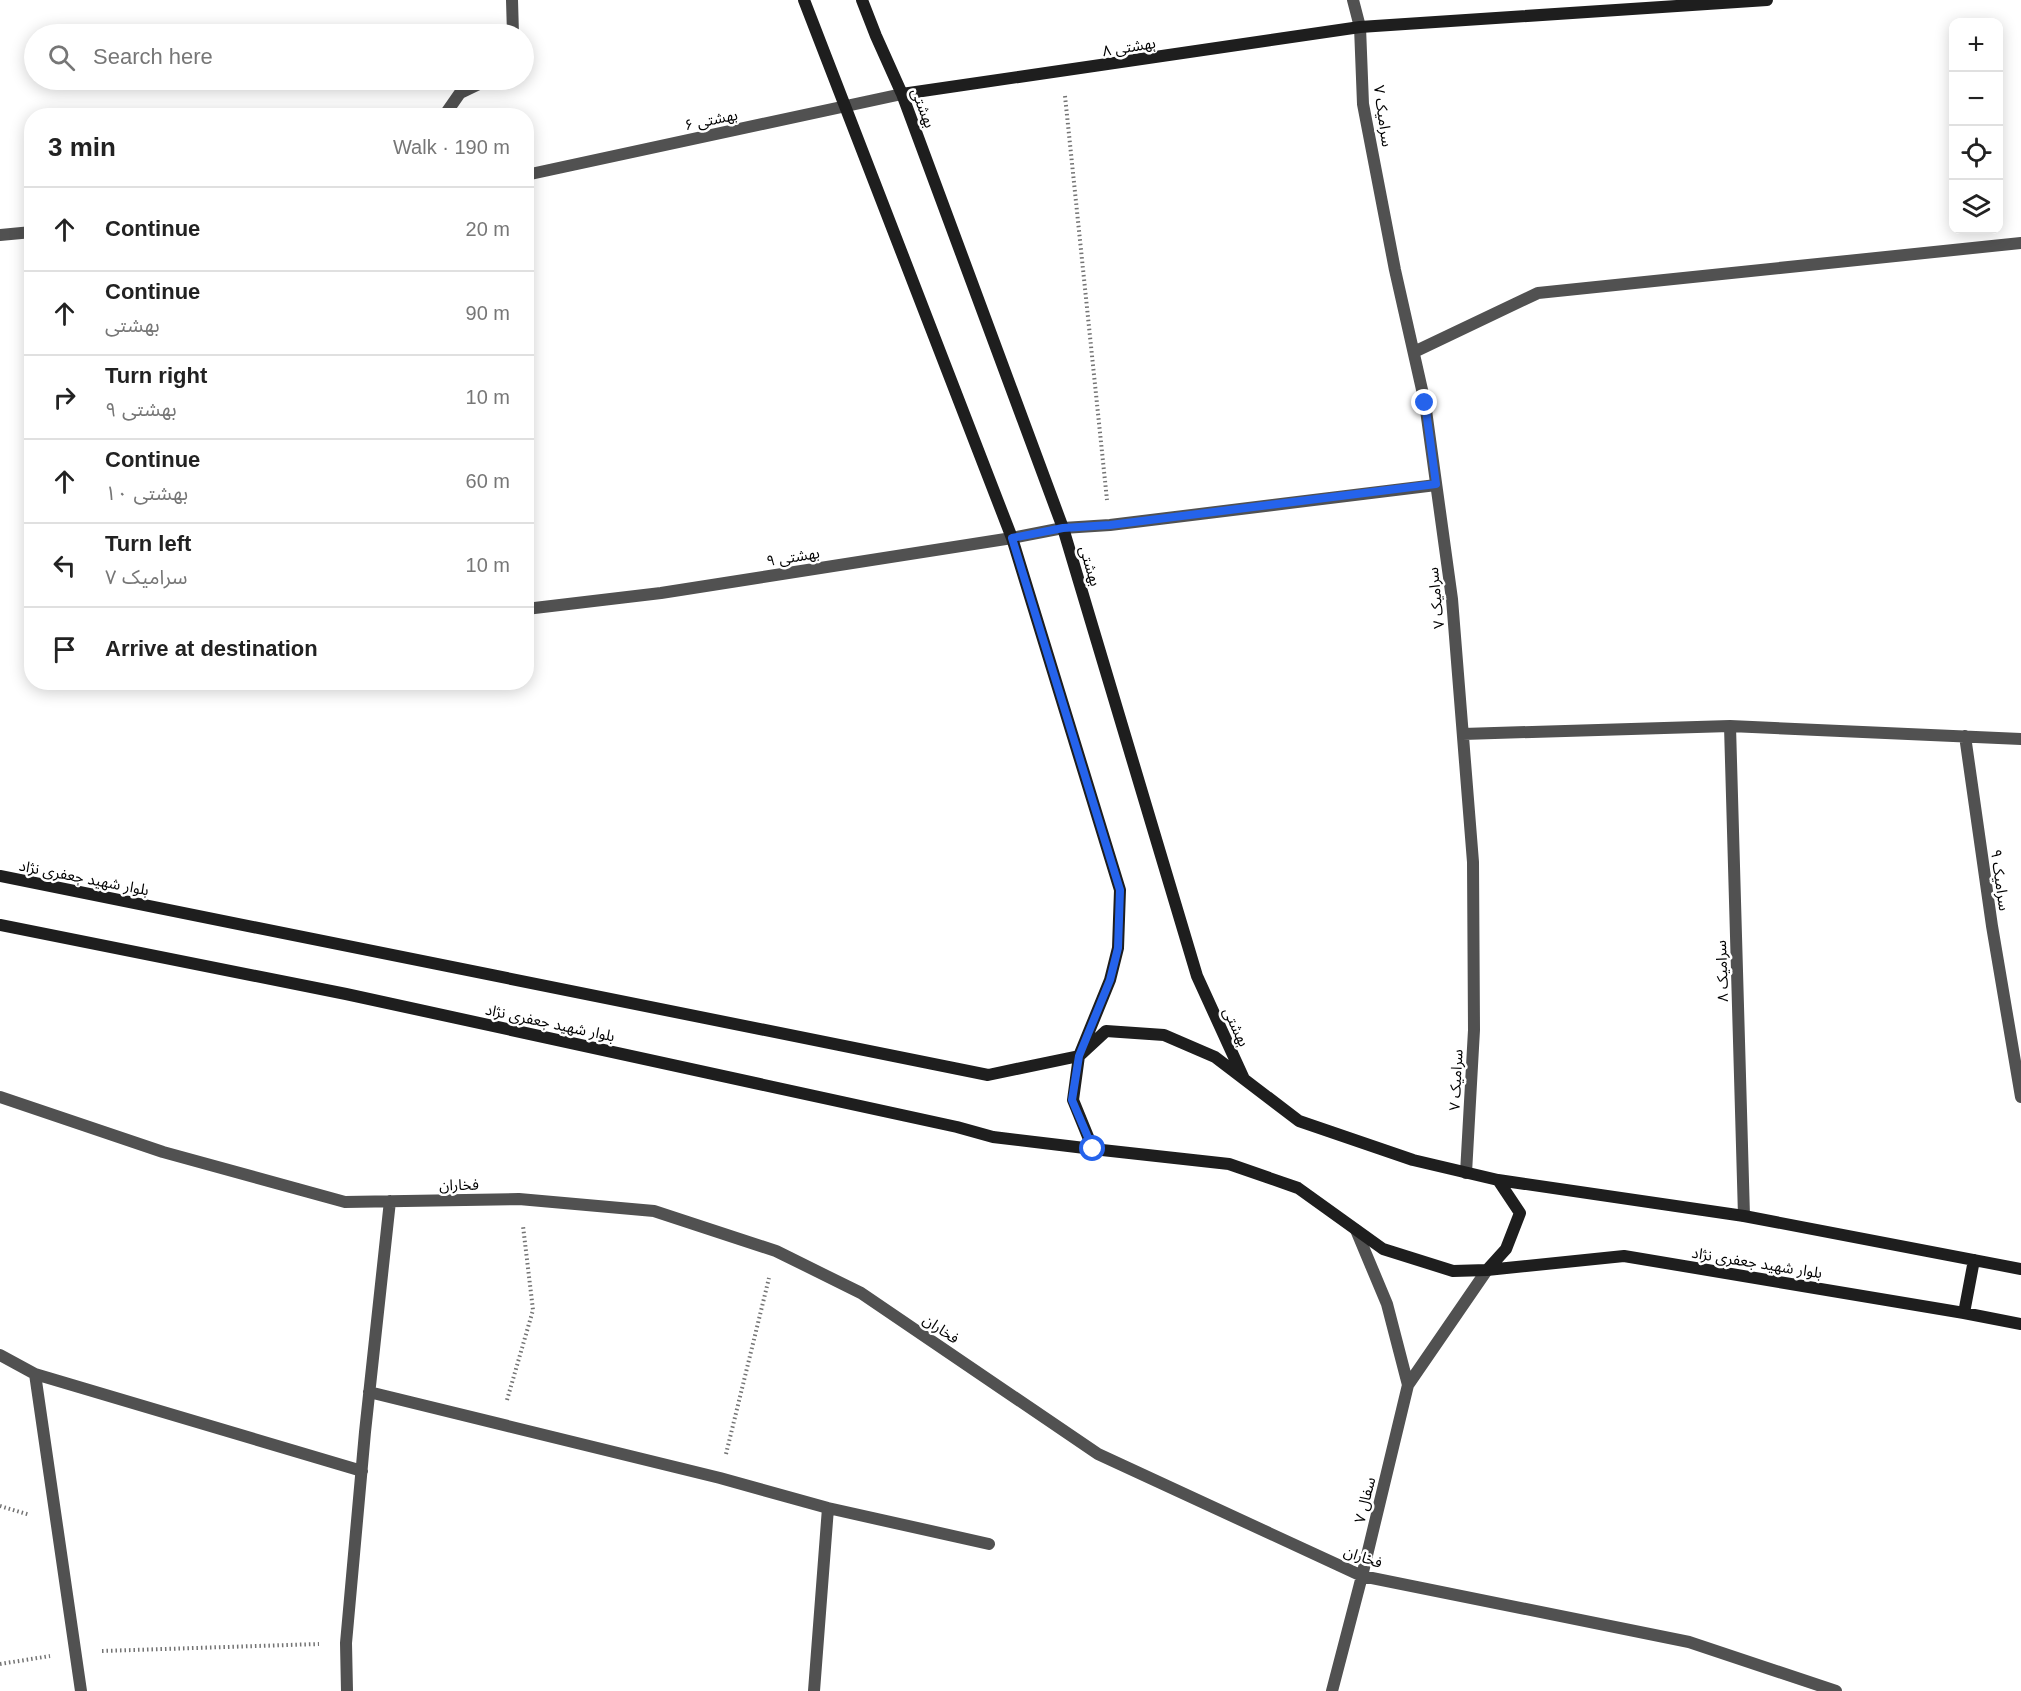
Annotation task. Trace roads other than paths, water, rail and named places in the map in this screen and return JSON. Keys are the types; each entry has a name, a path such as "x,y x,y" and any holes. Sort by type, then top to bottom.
{"main road":[{"path":"804,0 1012,538 1120,890 1118,948 1110,980 1079,1056 1072,1100 1093,1149"},
{"name":"بهشتی","path":"862,0 902,94 1063,528 1197,976 1244,1080"},
{"name":"بهشتی ۸","path":"902,94 1360,27 1767,0"},
{"name":"بلوار شهید جعفری نژاد","path":"0,876 988,1075 1079,1056"},
{"name":"بلوار شهید جعفری نژاد","path":"0,925 346,994 993,1137 1229,1164 1298,1188 1383,1249 1453,1271 1487,1270 1624,1256 2021,1324"},
{"path":"1079,1056 1106,1030 1164,1035 1215,1057 1299,1121 1413,1160 1498,1180 1744,1216 2021,1269"},
{"path":"1487,1270 1506,1249 1520,1213 1498,1180"},
{"path":"1964,1313 1974,1260"}],"street":[{"path":"512,0 513,24"},
{"name":"سرامیک ۷","path":"1353,0 1360,27 1363,104 1395,270 1425,403 1452,598 1473,862 1474,1030 1466,1173"},
{"path":"450,108 460,93 466,90"},
{"name":"بهشتی ۶","path":"534,173 902,94"},
{"path":"0,235 24,233"},
{"path":"1414,352 1538,293 2021,243"},
{"name":"بهشتی ۹","path":"534,608 661,593 1063,528 1110,525 1436,484"},
{"path":"1463,734 1730,726 2021,739"},
{"name":"سرامیک ۸","path":"1730,726 1744,1216"},
{"name":"سرامیک ۹","path":"1965,736 1992,926 2021,1097"},
{"name":"فخاران","path":"0,1097 163,1152 345,1202 519,1198 654,1211 776,1251 861,1293 1098,1454 1362,1576 1689,1642 1836,1691"},
{"path":"346,1691 346,1643 369,1392 390,1201"},
{"path":"1356,1230 1388,1304 1408,1384"},
{"path":"1408,1384 1487,1270"},
{"path":"0,1355 35,1374 362,1471"},
{"path":"35,1374 81,1691"},
{"name":"سفال ۷","path":"1332,1691 1408,1384"},
{"path":"369,1392 720,1478 828,1508 989,1544"},
{"path":"814,1691 828,1508"}]}
